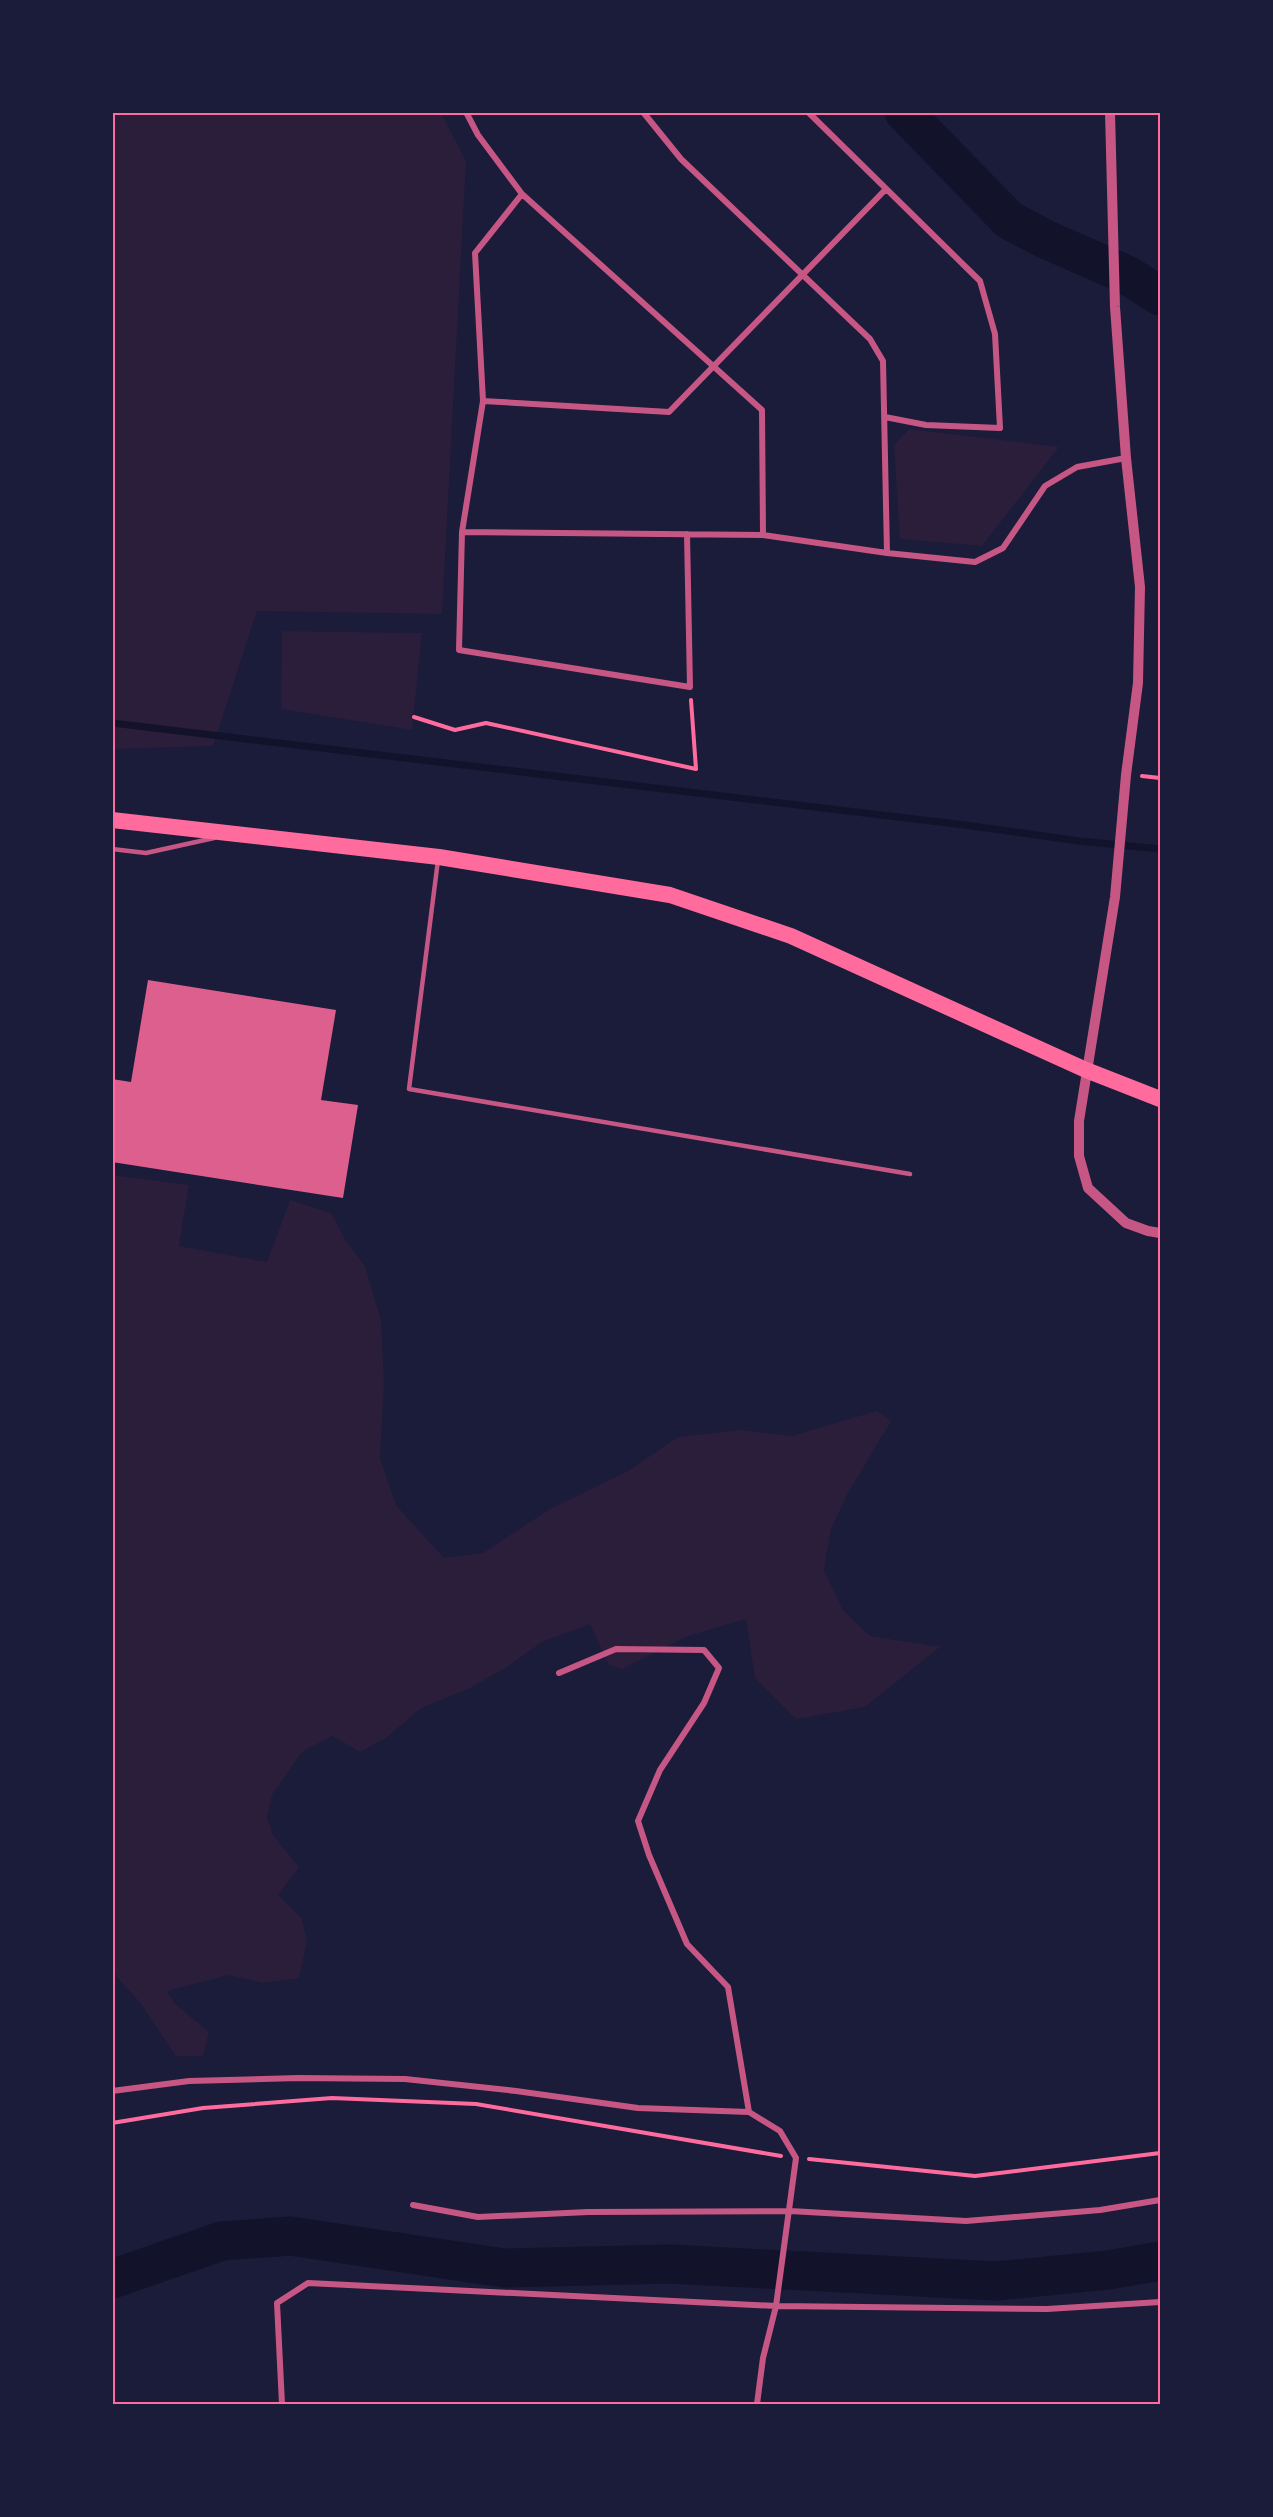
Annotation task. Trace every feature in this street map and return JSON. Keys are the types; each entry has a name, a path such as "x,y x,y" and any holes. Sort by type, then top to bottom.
{"highway":[{"path":"112,820 438,857 670,895 791,936 1086,1071 1161,1099"}],"street":[{"path":"466,112 478,135 522,194 762,410 763,535"},
{"path":"643,112 681,159 801,276 870,339 882,361 887,553"},
{"path":"808,112 980,281 995,334 1000,428 926,425 885,417"},
{"path":"1110,112 1115,307 1126,458 1140,587 1138,683 1115,897 1079,1121 1079,1156 1088,1188 1126,1223 1161,1233"},
{"path":"483,401 669,412 885,190"},
{"path":"522,194 476,253 483,401 462,532 459,650 690,687 687,534"},
{"path":"462,532 763,535 887,553 975,562 1003,548 1045,486 1077,467 1126,458"},
{"path":"559,1673 616,1649 704,1650 719,1668 704,1703 660,1770 638,1821 649,1855 687,1944 728,1987 749,2112"},
{"path":"112,2091 189,2081 298,2078 405,2079 516,2091 638,2108 749,2112 780,2131 796,2158 776,2306 763,2358 757,2404"},
{"path":"413,2205 478,2217 588,2212 790,2211 966,2221 1100,2210 1161,2200"},
{"path":"282,2404 277,2303 308,2283 776,2306 1047,2309 1161,2302"}],"lane":[{"path":"112,849 146,853 234,834"},
{"path":"438,857 409,1089 910,1174"}],"path":[{"path":"414,717 455,730 486,723 696,769 690,687"},
{"path":"112,2123 203,2108 332,2098 476,2104 796,2158 856,2162 975,2176 1161,2153"}],"shaded area":[{"path":"112,113 441,113 466,161 442,614 257,611 213,746 113,749"},
{"path":"909,429 1059,447 982,546 900,539 894,445"},
{"path":"282,631 422,633 412,730 281,709"},
{"path":"112,1175 189,1185 179,1246 267,1262 290,1200 331,1213 346,1241 365,1266 381,1321 384,1384 380,1458 396,1505 444,1558 483,1553 550,1509 628,1471 678,1437 741,1430 792,1436 876,1411 891,1421 848,1493 831,1529 824,1570 843,1610 870,1636 940,1647 865,1707 796,1719 755,1678 746,1619 688,1636 622,1669 609,1665 590,1624 542,1642 507,1667 470,1688 420,1709 386,1738 360,1752 332,1736 302,1752 272,1795 267,1818 273,1835 299,1867 278,1895 302,1919 307,1941 299,1978 263,1983 229,1975 167,1991 175,2004 209,2032 203,2056 176,2056 142,2005 116,1976 113,1958"}],"building":[{"path":"148,980 336,1010 321,1100 358,1105 343,1198 112,1162 112,1079 131,1082"}],"waterway":[{"path":"904,112 1009,220 1045,239 1127,275 1160,296"},
{"path":"112,723 1160,849"},
{"path":"112,2279 222,2241 290,2236 504,2268 670,2264 996,2281 1108,2270 1160,2261"}]}
